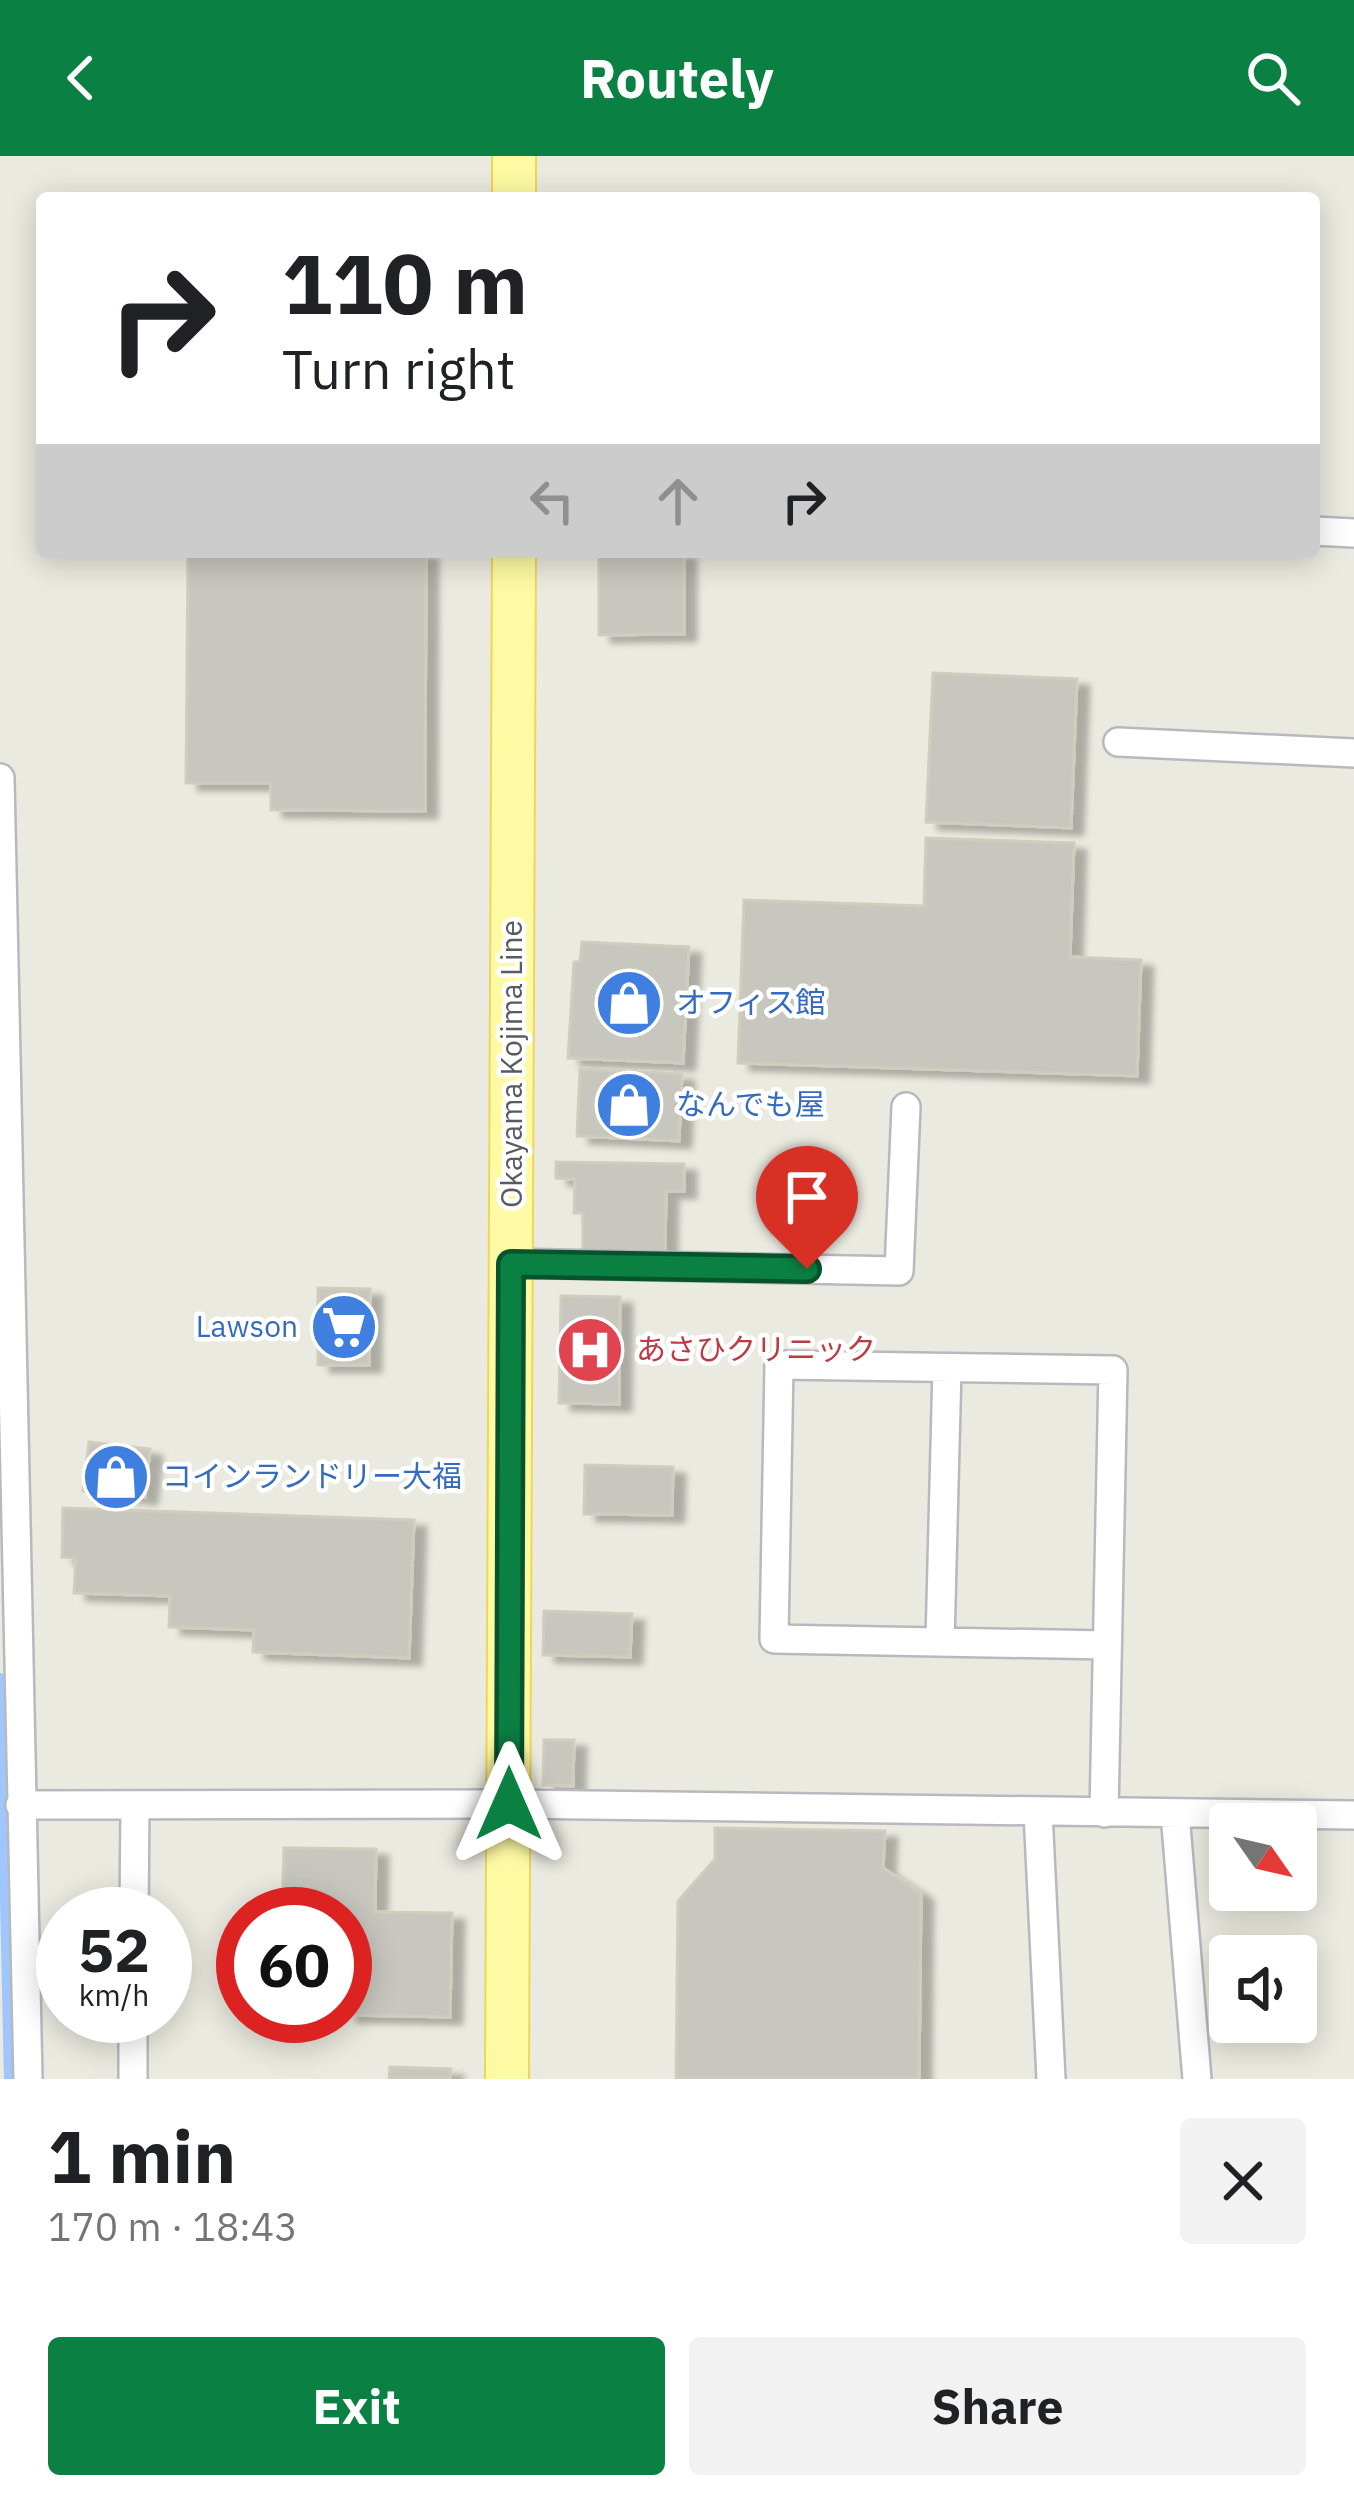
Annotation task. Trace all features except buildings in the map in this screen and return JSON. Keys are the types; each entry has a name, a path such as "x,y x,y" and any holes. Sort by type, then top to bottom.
{"main road":[{"path":"514,156 514,192"},
{"name":"Okayama Kojima Line","path":"507,2079 514,558"}],"street":[{"path":"1320,531 1354,532"},
{"path":"1118,742 1354,753"},
{"path":"0,778 8,1609 20,1805 15,2043 28,2079"},
{"path":"511,1264 899,1271 906,1107"},
{"path":"1104,1813 1113,1370 779,1365 774,1640 1107,1645"},
{"path":"940,1642 947,1368"},
{"path":"20,1805 509,1804 1354,1815"},
{"path":"134,1887 135,1805"},
{"path":"1038,1812 1051,2079"},
{"path":"1174,1813 1197,2079"},
{"path":"133,2079 134,2043"}],"waterway":[{"path":"0,1678 9,2079"}],"place":[{"name":"オフィス館","path":"629,1003"},
{"name":"なんでも屋","path":"629,1105"},
{"name":"Lawson","path":"344,1327"},
{"name":"あさひクリニック","path":"590,1350"},
{"name":"コインランドリー大福","path":"116,1477"}],"route":[{"path":"509,1804 511,1264 807,1269"}]}
